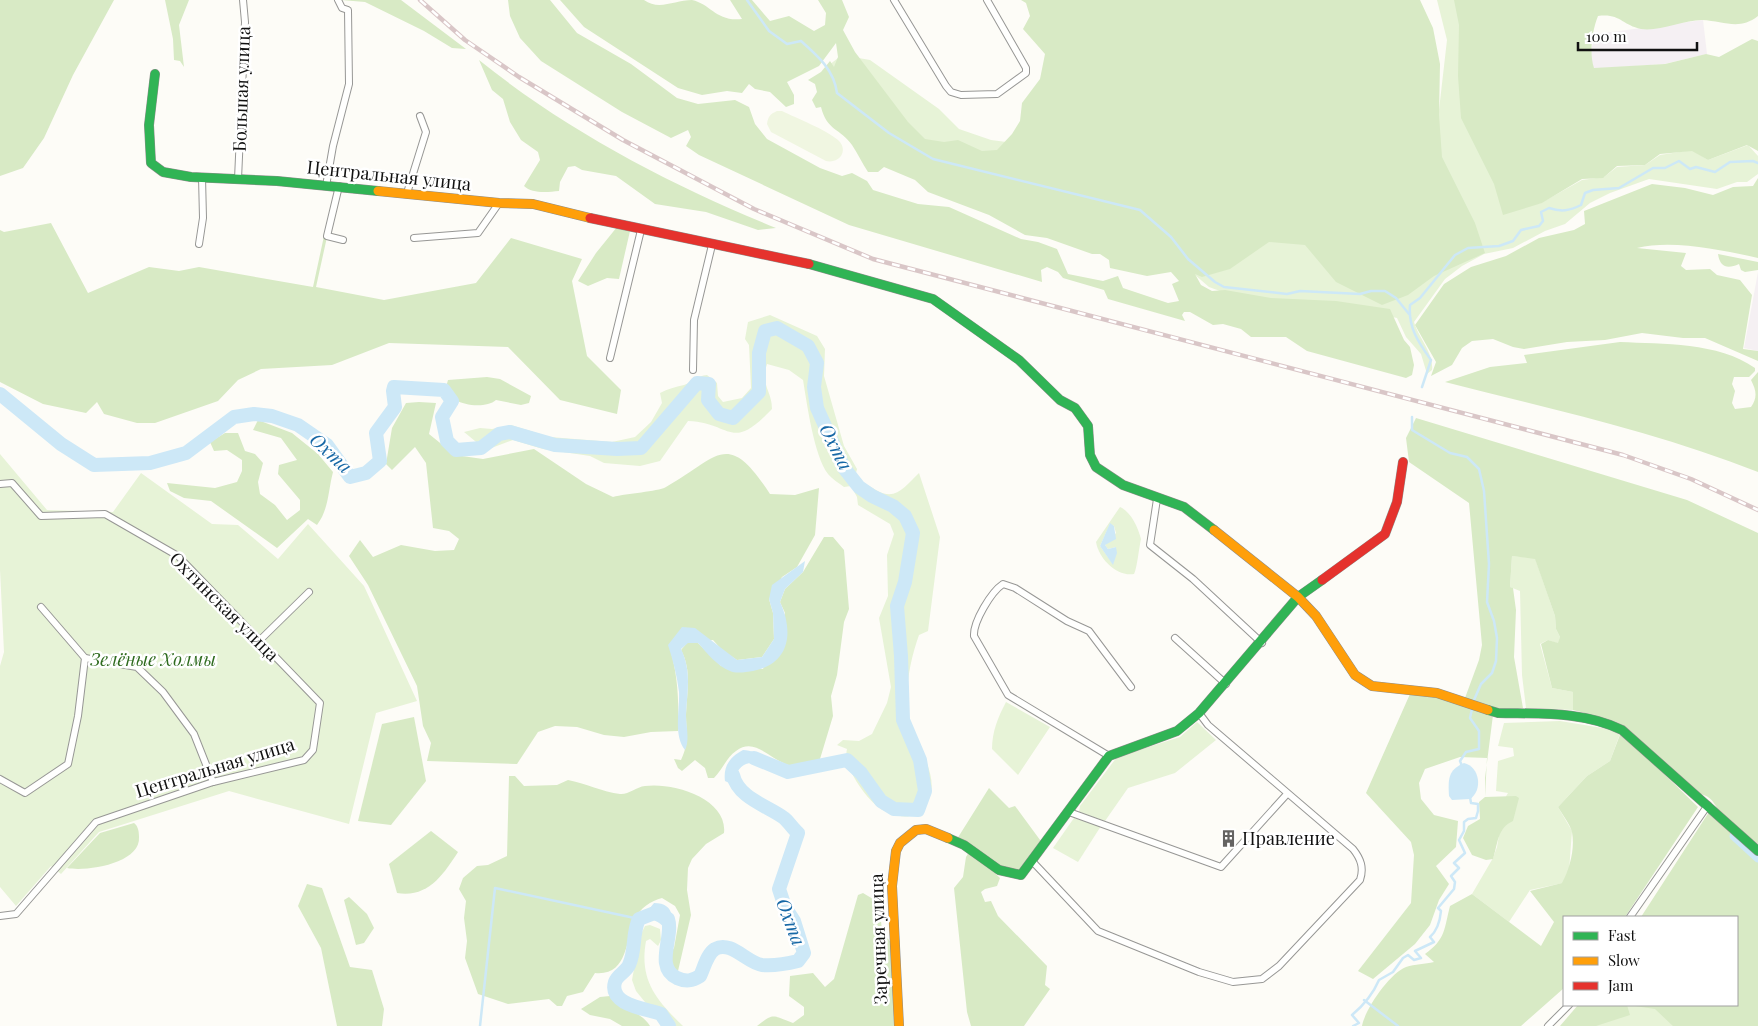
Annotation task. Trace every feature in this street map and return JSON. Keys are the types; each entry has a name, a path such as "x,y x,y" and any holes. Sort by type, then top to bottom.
{"street":[{"name":"Большая улица","path":"238,179 245,22 243,0"},
{"path":"326,186 333,146 349,84 348,10 342,8 338,0"},
{"path":"894,0 951,92 961,95 978,95 1001,93 1026,73 1026,68 988,0"},
{"name":"Центральная улица","path":"155,74 149,125 151,163 163,172 202,177 407,192 499,203 534,204 641,230 806,263 933,299 1019,360 1060,400 1075,408 1088,426 1090,455 1096,467 1123,485 1158,499"},
{"path":"407,192 426,132 420,116"},
{"path":"200,244 203,218 202,177"},
{"path":"339,186 327,236 343,240"},
{"path":"414,238 478,233 499,203"},
{"path":"610,358 641,230"},
{"path":"692,370 694,320 712,245"},
{"path":"1199,713 1208,725 1353,849 1359,857 1362,873 1360,880 1279,966 1262,979 1244,982 1221,978 1098,931 1032,861 1109,756 1177,731 1199,713 1226,684 1262,643 1298,597 1385,534 1397,502 1403,462"},
{"name":"Охтинская улица","path":"0,484 12,483 41,516 105,514 178,556 320,703 314,750"},
{"path":"1262,643 1193,578 1150,546 1158,499 1184,507 1298,597 1316,616 1355,675 1372,686 1438,693 1498,713 1569,714 1608,723 1622,730 1758,851"},
{"path":"1109,756 1008,694 974,636 974,628 996,589 1003,584 1015,588 1067,621 1088,631 1131,687"},
{"path":"259,641 309,592"},
{"path":"41,607 86,658 137,667 163,692 194,734 213,782"},
{"path":"1174,638 1226,684"},
{"path":"0,779 25,793 68,764 78,716 86,658"},
{"name":"Центральная улица","path":"0,916 16,914 96,822 213,782 304,760 314,750"},
{"path":"1069,812 1221,867 1288,794"},
{"path":"1631,916 1708,805"},
{"name":"Заречная улица","path":"898,1026 893,866 900,843 916,830 926,829 964,844 999,870 1021,875 1032,861"},
{"path":"1548,1026 1568,1006"}],"shaded area":[{"path":"1703,20 1707,54 1664,64 1592,69 1590,53 1596,34"},
{"path":"1758,272 1758,351 1744,348"}],"green space":[{"path":"0,0 114,0 73,75 44,138 23,168 0,176"},
{"path":"165,0 189,0 179,25 184,67 180,61 174,60 173,39"},
{"path":"341,0 401,0 466,49 452,48 424,31 365,2"},
{"path":"508,0 550,0 577,33 631,64 677,98 698,104 735,100 749,107 755,124 767,139 820,168 842,176 852,173 867,181 873,190 918,204 949,207 1021,239 1038,242 1057,249 1068,274 1103,281 1118,276 1123,288 1168,303 1179,301 1172,284 1179,281 1171,272 1147,276 1110,268 1109,260 1100,254 1092,254 1047,238 1025,235 989,215 928,192 915,180 884,167 878,172 868,172 852,145 830,125 821,107 816,108 812,100 817,92 815,84 808,80 821,72 830,61 834,67 838,57 836,43 819,66 787,82 794,95 794,104 786,107 770,92 755,89 749,84 742,93 727,91 702,95 678,88 584,27 560,0 644,0 655,5 661,5 692,0 699,2 726,18 742,19 730,0 752,0 770,21 789,16 814,31 825,25 826,13 818,0 842,0 849,17 843,30 855,52 908,122 925,139 944,142 958,140 982,151 997,150 1012,134 1020,121 1022,103 1040,79 1045,54 1023,29 1030,16 1026,3 1021,0 1420,0 1433,28 1440,64 1439,115 1442,157 1475,223 1485,253 1434,276 1408,295 1382,305 1336,282 1305,245 1269,242 1230,269 1202,277 1195,274 1201,285 1212,291 1225,290 1271,298 1336,301 1390,309 1404,340 1410,347 1414,365 1412,375 1406,378 1307,351 1286,337 1251,337 1241,329 1223,324 1213,325 1190,312 1184,312 1182,315 1185,321 1108,299 1104,290 1063,278 1058,272 1047,267 1041,270 1042,282 849,225 699,155 686,146 691,137 688,130 671,138 622,112 541,61 520,38 510,16"},
{"path":"1437,0 1482,0 1528,206 1541,203 1582,180 1604,177 1617,167 1645,165 1660,155 1692,150 1708,160 1748,145 1758,156 1758,174 1747,182 1737,182 1717,189 1649,179 1610,193 1590,203 1565,224 1545,231 1513,248 1484,254 1462,266 1445,279 1414,322 1431,358 1432,370 1427,374 1421,354 1406,337 1397,318 1378,314 1239,298 1209,287 1180,262 953,179 829,65 842,55 870,60 939,109 959,129 991,140 1029,145 1436,136 1447,40"},
{"path":"1454,0 1758,0 1758,16 1751,21 1738,24 1702,20 1641,29 1611,16 1598,16 1591,49 1594,68 1665,64 1706,54 1719,57 1752,39 1758,41 1758,151 1747,145 1708,160 1692,151 1660,154 1645,165 1617,166 1603,178 1582,179 1542,203 1503,215 1494,184 1461,118 1458,76 1459,25"},
{"path":"479,60 548,110 621,154 698,194 776,228 758,230 706,212 655,204 616,176 582,170 575,166 568,167 560,182 559,191 540,192 527,189 524,186 540,160 538,152 521,140 510,122 503,99 492,90"},
{"path":"777,111 782,111 833,136 843,148 839,158 826,161 771,132 767,124 768,119"},
{"path":"1758,178 1758,258 1714,249 1681,245 1637,248 1686,253 1681,266 1686,270 1710,269 1717,275 1740,280 1752,295 1743,349 1758,351 1758,361 1705,338 1683,338 1642,333 1605,340 1567,342 1524,349 1493,339 1472,341 1462,348 1452,365 1431,376 1436,362 1415,325 1444,284 1471,267 1506,256 1539,238 1574,230 1585,224 1584,211 1652,184 1685,188 1713,195 1733,187 1753,186"},
{"path":"51,223 88,293 149,267 179,271 199,267 313,287 324,236 327,237 316,287 384,300 476,283 511,238 582,259 572,281 587,356 621,390 617,414 560,400 508,347 389,343 332,365 261,369 238,380 218,401 155,423 137,423 104,414 97,402 86,413 43,404 0,382 0,230 4,232"},
{"path":"617,227 630,231 619,279 607,278 588,286 578,281 596,253"},
{"path":"1718,254 1758,262 1758,270 1745,272 1741,270 1739,264 1731,267 1725,266 1719,259"},
{"path":"770,315 817,336 825,349 824,376 844,446 857,469 854,481 889,494 900,491 919,473 940,537 928,631 919,635 909,675 907,696 909,717 931,776 932,788 929,799 922,809 914,815 901,816 887,812 873,802 853,775 849,766 847,749 837,745 843,740 859,741 872,734 887,703 891,687 879,618 888,596 887,555 894,534 890,524 858,505 857,497 851,486 844,487 830,476 823,466 815,443 803,380 789,370 767,364 765,378 772,409 758,422 739,433 688,421 660,461 640,466 604,463 590,456 543,449 513,440 486,450 464,432 480,428 492,429 511,425 550,437 612,442 635,437 651,422 662,403 660,393 687,384 700,377 707,375 717,383 718,396 723,402 742,398 751,388 749,345 745,339 748,322"},
{"path":"1620,342 1672,344 1707,349 1724,353 1755,368 1755,371 1749,377 1734,377 1732,384 1735,391 1732,403 1735,409 1751,407 1756,394 1751,380 1758,372 1758,472 1643,433 1445,382 1490,367 1527,363 1524,355"},
{"path":"487,377 500,379 531,396 529,403 521,405 496,400 482,405 470,405 456,400 446,387 448,380"},
{"path":"406,403 436,403 429,434 455,455 483,459 534,449 586,484 613,497 662,489 722,454 732,455 743,461 770,494 795,495 819,488 815,535 797,567 782,577 769,599 773,613 774,639 762,657 737,660 722,650 713,640 669,645 677,687 678,731 651,732 624,737 604,735 577,727 555,726 538,732 517,764 427,761 431,743 423,726 417,686 368,585 349,556 360,540 373,557 401,545 435,551 454,550 459,539 449,531 433,528 426,463 415,447 392,470 386,464 392,428"},
{"path":"1416,418 1687,500 1758,533 1758,844 1728,821 1710,799 1700,794 1625,728 1593,715 1573,710 1573,692 1552,688 1541,644 1548,640 1558,643 1560,637 1556,629 1555,616 1535,559 1512,556 1510,587 1513,588 1516,610 1514,657 1523,708 1498,709 1465,698 1479,660 1482,645 1469,503 1409,462 1406,438"},
{"path":"258,420 292,433 318,454 333,472 324,513 317,525 308,519 277,548 211,501 184,498 170,491 167,483 215,488 237,482 242,471 242,460 227,450 214,451 210,442 225,433 238,433 245,451 255,454 263,463 258,482 260,494 275,505 287,520 300,510 300,500 278,474 279,465 297,460 281,438 253,430"},
{"name":"Зелёные Холмы","path":"0,454 47,510 113,512 141,473 212,524 238,525 278,559 308,524 364,586 417,701 376,713 349,824 229,791 99,832 61,874 51,866 16,906 0,887 0,666 4,652 0,570"},
{"path":"1120,507 1128,512 1134,520 1141,539 1134,574 1121,573 1110,566 1101,555 1096,542","holes":["1110,524 1114,526 1116,533 1105,545 1108,549 1116,547 1113,564 1100,546"]},
{"path":"824,537 833,537 844,550 849,609 844,622 837,675 831,696 833,716 820,759 809,766 796,767 777,760 761,750 745,747 736,751 727,760 714,778 708,778 705,768 695,760 682,771 678,768 674,759 681,760 686,747 687,737 688,673 681,650 687,643 698,643 721,666 763,669 785,613 780,602 785,589 803,572"},
{"path":"1512,556 1535,558 1555,616 1556,629 1560,637 1559,644 1548,640 1540,644 1552,688 1573,692 1573,710 1526,708 1522,675 1520,591 1510,587"},
{"path":"1410,694 1441,698 1493,715 1487,765 1487,758 1460,757 1425,769 1419,783 1421,799 1434,815 1458,821 1456,847 1436,866 1449,884 1439,900 1430,925 1415,944 1373,979 1358,971 1411,903 1414,855 1411,842 1366,793"},
{"path":"1006,702 1050,727 1018,775 992,749 996,725"},
{"path":"414,717 426,781 391,825 358,821 382,724"},
{"path":"1560,721 1621,731 1610,761 1587,776 1558,807 1572,831 1569,871 1563,883 1530,890 1509,922 1472,894 1493,858 1497,847 1505,798 1508,793 1496,791 1498,761 1514,756 1513,748 1498,746 1504,723"},
{"path":"1197,722 1216,740 1175,773 1128,788 1105,821 1079,812 1080,806 1117,757 1180,737"},
{"path":"1621,732 1698,807 1626,916 1563,916 1563,989 1521,1026 1362,1026 1373,1001 1393,976 1406,967 1434,962 1425,954 1441,938 1450,906 1472,894 1541,946 1554,922 1530,891 1562,883 1572,852 1572,832 1558,807 1587,776 1610,761"},
{"path":"1487,765 1485,797 1485,778"},
{"path":"509,776 515,776 524,786 557,785 568,780 620,794 645,786 669,787 696,795 717,810 723,821 724,833 706,844 692,859 688,868 687,890 691,915 678,971 673,973 668,957 674,948 680,915 675,906 662,898 646,906 637,915 620,963 614,969 595,973 583,992 567,996 562,1006 557,1006 549,999 508,1004 478,994 465,958 467,941 464,918 466,901 459,889 463,878 477,866 488,865 507,856"},
{"path":"989,788 1009,808 1015,806 1043,844 1021,872 992,864 957,839"},
{"path":"1516,796 1519,798 1513,821 1501,832 1493,859 1486,860 1472,855 1463,838 1468,826 1480,819 1479,802 1485,797"},
{"path":"1709,812 1758,858 1758,1026 1673,1026 1655,1009 1635,1006 1738,1006 1738,916 1642,916"},
{"path":"1074,818 1101,826 1078,862 1053,848"},
{"path":"134,823 138,829 139,837 137,846 131,853 111,864 99,867 67,868 100,833"},
{"path":"431,831 458,852 440,876 426,888 408,894 397,893 389,864"},
{"path":"969,852 973,852 1000,878 997,886 981,892 985,902 991,901 998,916 1047,966 1045,985 1050,989 1024,1026 971,1026 967,1012 954,888 963,877 966,857"},
{"path":"307,884 322,888 350,967 372,970 384,1009 382,1026 337,1026 321,948 298,906"},
{"path":"863,893 873,899 880,911 882,931 892,944 894,1026 757,1026 771,1017 777,1017 793,1023 804,1015 804,1007 789,996 790,976 813,973 825,987 834,979 858,895"},
{"path":"349,897 367,914 374,928 364,943 356,945 344,900"},
{"path":"650,925 660,929 661,940 658,946 650,939 646,941 644,955 648,978 658,998 683,1026 674,1026 659,1010 649,1007 636,991 632,980 640,936 645,926"},
{"path":"610,996 642,1017 650,1026 622,1026 610,1019 590,1015 581,1009 600,997"},
{"path":"1577,1006 1627,1006 1630,1015 1596,1026 1560,1026"},
{"path":"1596,1006 1738,1006 1758,1026 1574,1026"}],"water":[{"path":"1110,523 1114,526 1116,539 1105,545 1108,549 1116,547 1117,553 1113,565 1100,546"},
{"path":"805,561 803,572 785,589 780,602 787,624 787,635 786,645 775,661 753,671 732,672 717,663 698,643 688,643 681,649 688,674 686,715 688,737 685,750 679,737 679,692 675,668 668,645 682,627 695,628 737,660 762,657 774,639 773,613 769,599 772,585"},
{"path":"743,750 759,754 771,766 756,762 742,766 736,775 742,789 725,781 725,771 728,762"},
{"path":"1464,763 1474,769 1478,779 1477,790 1470,799 1452,800 1449,796 1450,776 1455,769"},
{"path":"654,903 666,906 670,910 672,920 668,937 662,926 651,919 637,924"}],"waterway":[{"path":"747,0 769,31 787,44 801,41 819,58 829,70 837,93 889,133 933,159 1140,210 1171,237 1188,259 1215,282 1224,287 1287,294 1300,291 1360,294 1371,291 1385,291 1396,298 1409,314"},
{"path":"1422,387 1431,360 1413,328 1410,305 1420,298 1455,255 1468,248 1499,246 1513,241 1521,230 1539,226 1543,221 1541,212 1549,208 1569,210 1577,207 1581,205 1585,193 1593,190 1619,188 1653,168 1665,168 1679,161 1690,169 1696,167 1715,172 1730,162 1753,161 1758,163"},
{"name":"Охта","path":"0,394 61,444 94,465 150,463 186,453 234,417 254,414 272,416 298,425 327,445 350,477 366,473 380,461 376,433 395,407 394,387 444,390 452,401 442,417 447,441 456,450 481,448 499,434 510,432 555,445 617,449 641,448 697,383 709,384 708,400 719,414 733,418 759,392 759,353 765,331 777,328 808,346 817,363 814,387 817,408 844,468 859,487 872,496 893,506 905,516 913,533 905,582 897,606 903,720 920,760 925,791 918,810 894,809 881,801 861,773 847,760 788,772 754,758"},
{"path":"1412,417 1412,430 1450,453 1467,457 1479,469 1484,491 1489,564 1487,602 1494,621 1497,638 1496,661 1492,673 1481,684 1474,700 1470,718 1479,731 1479,749 1466,752 1460,761 1462,766"},
{"name":"Охта","path":"669,1026 661,1014 623,1001 614,990 616,980 628,967 631,959 635,930 639,919 657,912 668,919 667,967 670,973 683,980 692,980 700,976 712,951 721,947 727,947 762,965 798,961 804,953 794,921 785,907 779,889 798,833 784,818 747,796 736,783 733,775"},
{"path":"1353,1026 1359,1023 1352,1015 1368,999 1379,980 1393,972 1403,958 1408,955 1414,960 1421,958 1415,951 1434,942 1430,937 1439,922 1441,911 1438,908 1454,889 1455,882 1451,876 1459,868 1454,863 1465,853 1459,840 1464,831 1464,822 1468,819 1476,818 1478,811 1478,804 1471,803 1470,797"},
{"path":"1734,836 1758,858"},
{"path":"480,1026 495,888 639,919"},
{"path":"1364,1000 1398,1026"}],"railway":[{"path":"420,0 465,40 519,77 623,140 754,209 873,259 1623,455 1691,479 1758,510"}],"traffic: fast":[{"path":"155,74 149,125 151,163 163,172 191,177 277,181 378,191"},
{"path":"809,264 933,299 1019,360 1060,400 1075,408 1088,426 1090,455 1096,467 1123,485 1184,507 1214,530"},
{"path":"948,838 964,845 999,870 1021,875 1109,756 1177,731 1199,713 1298,597 1322,580"},
{"path":"1488,710 1498,713 1561,715 1592,719 1622,730 1758,851"}],"traffic: slow":[{"path":"378,191 499,203 533,204 590,218"},
{"path":"1214,530 1298,597 1316,616 1355,675 1372,686 1437,693 1488,710"},
{"path":"899,1026 892,886 896,851 900,843 916,830 926,829 948,838"}],"traffic: jam":[{"path":"590,218 809,264"},
{"path":"1322,580 1385,534 1397,502 1403,462"}],"place":[{"name":"Правление","path":"1228,839"}]}
